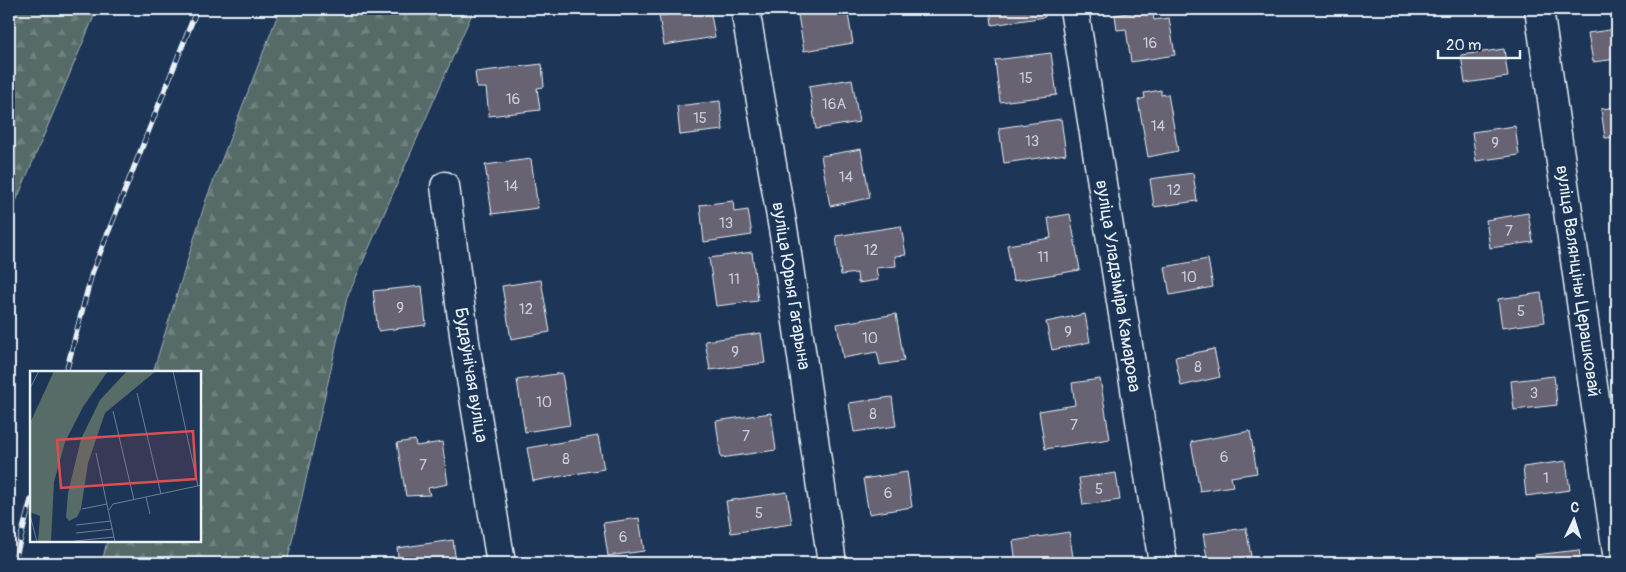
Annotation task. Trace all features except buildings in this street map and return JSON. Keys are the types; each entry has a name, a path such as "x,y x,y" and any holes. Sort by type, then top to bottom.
{"street":[{"name":"вуліца Юрыя Гагарына","path":"745,9 786,240 832,563"},
{"name":"вуліца Уладзіміра Камарова","path":"1074,9 1163,563"},
{"name":"вуліца Валянціны Церашковай","path":"1539,9 1617,553"},
{"name":"Будаўнічая вуліца","path":"445,186 465,342 501,563"}],"green space":[{"path":"9,9 97,9 9,218"},
{"path":"280,9 474,9 347,298 287,563 102,563 107,542 201,542 201,371 153,371 206,200"}],"railway":[{"path":"66,371 92,273 197,9"},
{"path":"14,563 30,504"}]}
